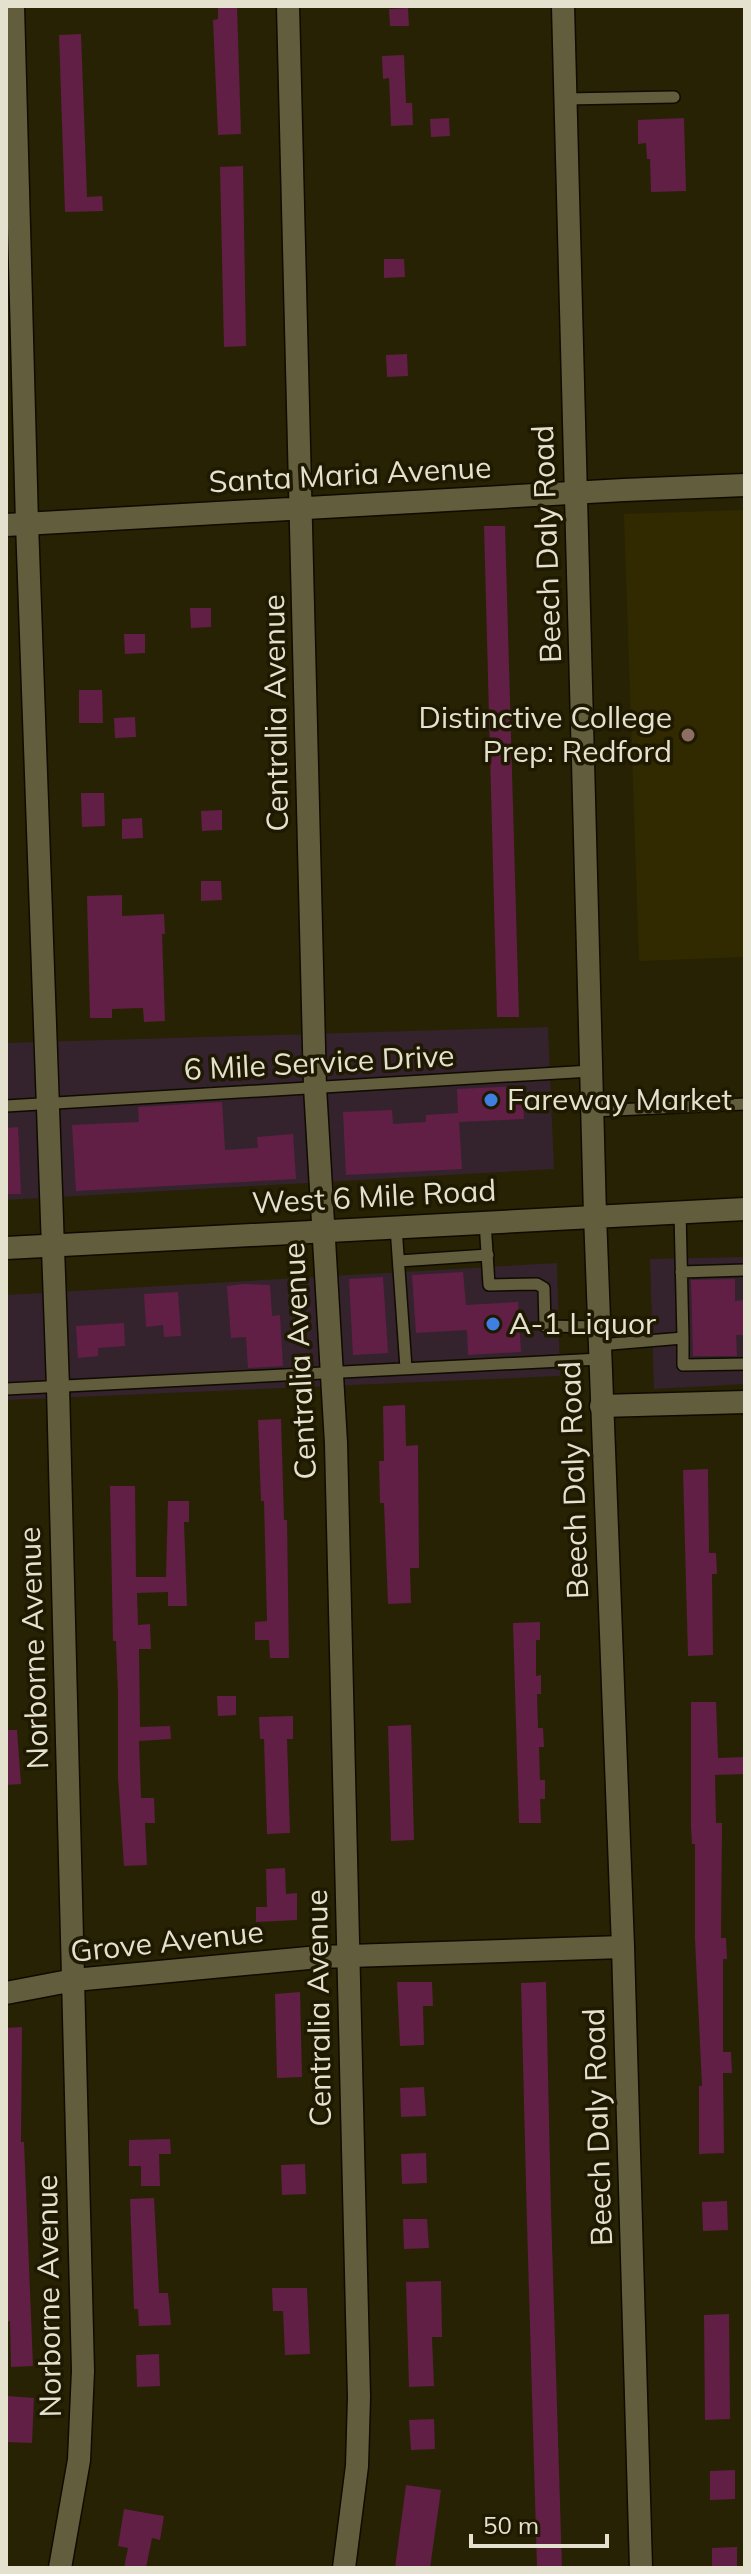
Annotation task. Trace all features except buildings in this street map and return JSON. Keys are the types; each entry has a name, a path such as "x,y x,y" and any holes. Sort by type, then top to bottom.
{"street":[{"name":"Norborne Avenue","path":"13,6 16,524 49,1103 83,2405 79,2460 60,2568"},
{"name":"Centralia Avenue","path":"288,6 315,1087 336,1443 359,2397 357,2466 344,2568"},
{"name":"Beech Daly Road","path":"563,6 595,1215 623,1947 641,2568"},
{"name":"Santa Maria Avenue","path":"16,524 745,485"},
{"name":"West 6 Mile Road","path":"6,1248 745,1209"},
{"path":"601,1406 745,1402"},
{"name":"Grove Avenue","path":"6,1993 74,1980 349,1957 623,1947"}],"lane":[{"path":"565,99 674,97"},
{"name":"6 Mile Service Drive","path":"6,1106 591,1071"},
{"path":"593,1111 745,1104"},
{"path":"680,1212 683,1365 745,1364"},
{"path":"485,1221 489,1285 537,1284 544,1288 545,1326 599,1344"},
{"path":"396,1226 406,1368"},
{"path":"399,1261 488,1255"},
{"path":"681,1272 745,1270"},
{"path":"6,1389 406,1368 599,1344 683,1338"}],"shaded area":[{"name":"Distinctive College Prep: Redford","path":"745,510 745,957 639,961 624,514"},
{"path":"548,1027 554,1169 6,1200 6,1043"},
{"path":"745,1257 745,1384 654,1389 650,1259"},
{"path":"557,1263 560,1376 6,1400 6,1295"}],"place":[{"name":"Distinctive College Prep: Redford","path":"688,735"},
{"name":"Fareway Market","path":"491,1100"},
{"name":"A-1 Liquor","path":"493,1324"}]}
